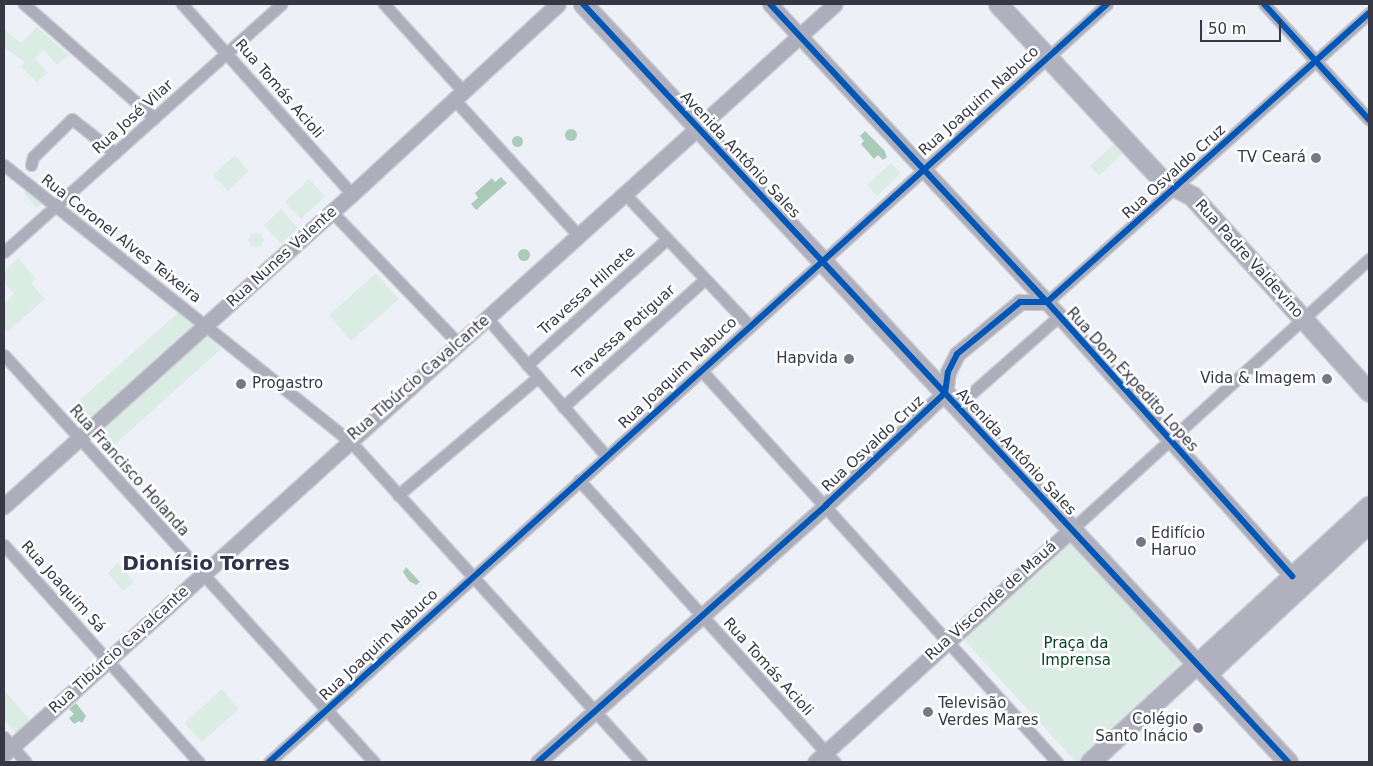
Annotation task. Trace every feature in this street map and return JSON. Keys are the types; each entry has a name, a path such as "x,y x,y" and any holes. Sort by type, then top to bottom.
{"main road":[{"name":"Avenida Antônio Sales","path":"583,4 1288,762"},
{"name":"Rua Padre Valdevino","path":"998,4 1163,181 1192,196 1369,392"},
{"path":"1109,762 1203,669 1292,576 1369,505"},
{"path":"1090,762 1203,669 1369,523"}],"street":[{"path":"24,4 154,118"},
{"name":"Rua Tomás Acioli","path":"182,4 228,53 352,194"},
{"name":"Rua José Vilar","path":"4,252 281,4"},
{"path":"384,4 457,94 578,235"},
{"name":"Rua Nunes Valente","path":"4,506 352,194 457,94 558,4"},
{"name":"Rua Dom Expedito Lopes","path":"770,4 922,170 1047,302 1292,576"},
{"name":"Rua Tibúrcio Cavalcante","path":"6,746 109,661 349,440 835,4"},
{"name":"Rua Joaquim Nabuco","path":"269,762 749,325 1106,4"},
{"path":"1264,4 1369,120"},
{"name":"Rua Osvaldo Cruz","path":"951,400 948,372 957,354 1020,302 1047,302 1369,13"},
{"path":"31,164 34,157 72,118 115,154"},
{"name":"Rua Coronel Alves Teixeira","path":"4,165 349,440 641,762"},
{"path":"624,193 749,325"},
{"path":"332,212 458,343"},
{"name":"Travessa Hilnete","path":"527,365 667,239"},
{"name":"Rua Visconde de Mauá","path":"825,759 946,641 1170,441 1369,259"},
{"name":"Travessa Potiguar","path":"563,407 704,278"},
{"name":"Rua Osvaldo Cruz","path":"538,762 826,505 951,400 1059,316"},
{"path":"487,318 606,456"},
{"name":"Rua Francisco Holanda","path":"4,355 374,762"},
{"path":"701,370 826,505 946,641 1057,762"},
{"path":"398,494 538,378"},
{"name":"Rua Tomás Acioli","path":"579,480 703,616 825,759"},
{"name":"Rua Joaquim Sá","path":"4,545 199,762"},
{"path":"6,746 26,762"}],"green space":[{"path":"37,27 69,55 57,65 44,50 35,58 48,73 37,82 21,67 25,62 4,47 4,29 21,43"},
{"path":"1114,144 1123,153 1099,176 1090,166"},
{"path":"235,155 249,171 228,191 213,175"},
{"path":"891,163 901,173 877,196 867,185"},
{"path":"309,179 325,196 301,219 285,202"},
{"path":"25,191 42,204 37,208 23,193"},
{"path":"281,209 298,228 281,244 264,225"},
{"path":"256,233 261,235 263,240 261,245 256,247 251,245 249,240 251,235"},
{"path":"18,258 36,279 31,283 45,299 7,332 4,329 4,303 14,294 4,282 4,271"},
{"path":"376,273 399,299 351,341 329,315"},
{"path":"180,311 196,323 87,422 72,407"},
{"path":"207,334 221,349 111,448 97,433"},
{"name":"Praça da Imprensa","path":"1073,538 1189,664 1082,762 1076,762 962,638"},
{"path":"118,563 134,582 123,591 108,573"},
{"path":"222,689 239,709 202,742 184,723"},
{"path":"4,690 31,721 16,734 4,720"}],"shaded area":[{"path":"569,129 573,129 577,135 573,141 569,141 565,137 565,133"},
{"path":"865,131 884,150 887,157 883,160 878,155 874,159 861,144 864,141 860,136"},
{"path":"517,135 523,141 517,147 511,141"},
{"path":"501,177 507,183 476,210 471,204 478,198 475,193 492,178 495,182"},
{"path":"524,249 530,255 524,261 518,255"},
{"path":"406,567 420,582 416,585 409,581 403,572"},
{"path":"76,703 86,716 82,723 79,721 74,724 69,718 74,714 69,709"}],"cycle path":[{"path":"583,4 1288,762"},
{"path":"770,4 1047,302 1292,576"},
{"path":"269,762 1107,4"},
{"path":"1264,4 1369,120"},
{"path":"1047,302 1369,13"},
{"path":"538,762 826,505 945,393 948,372 957,354 1020,302 1047,302"}],"place":[{"name":"TV Ceará","path":"1316,158"},
{"name":"Hapvida","path":"849,359"},
{"name":"Vida & Imagem","path":"1327,379"},
{"name":"Progastro","path":"241,384"},
{"name":"Edifício Haruo","path":"1141,542"},
{"name":"Televisão Verdes Mares","path":"928,712"},
{"name":"Colégio Santo Inácio","path":"1198,728"}],"district":[{"name":"Dionísio Torres","path":"206,563"}]}
